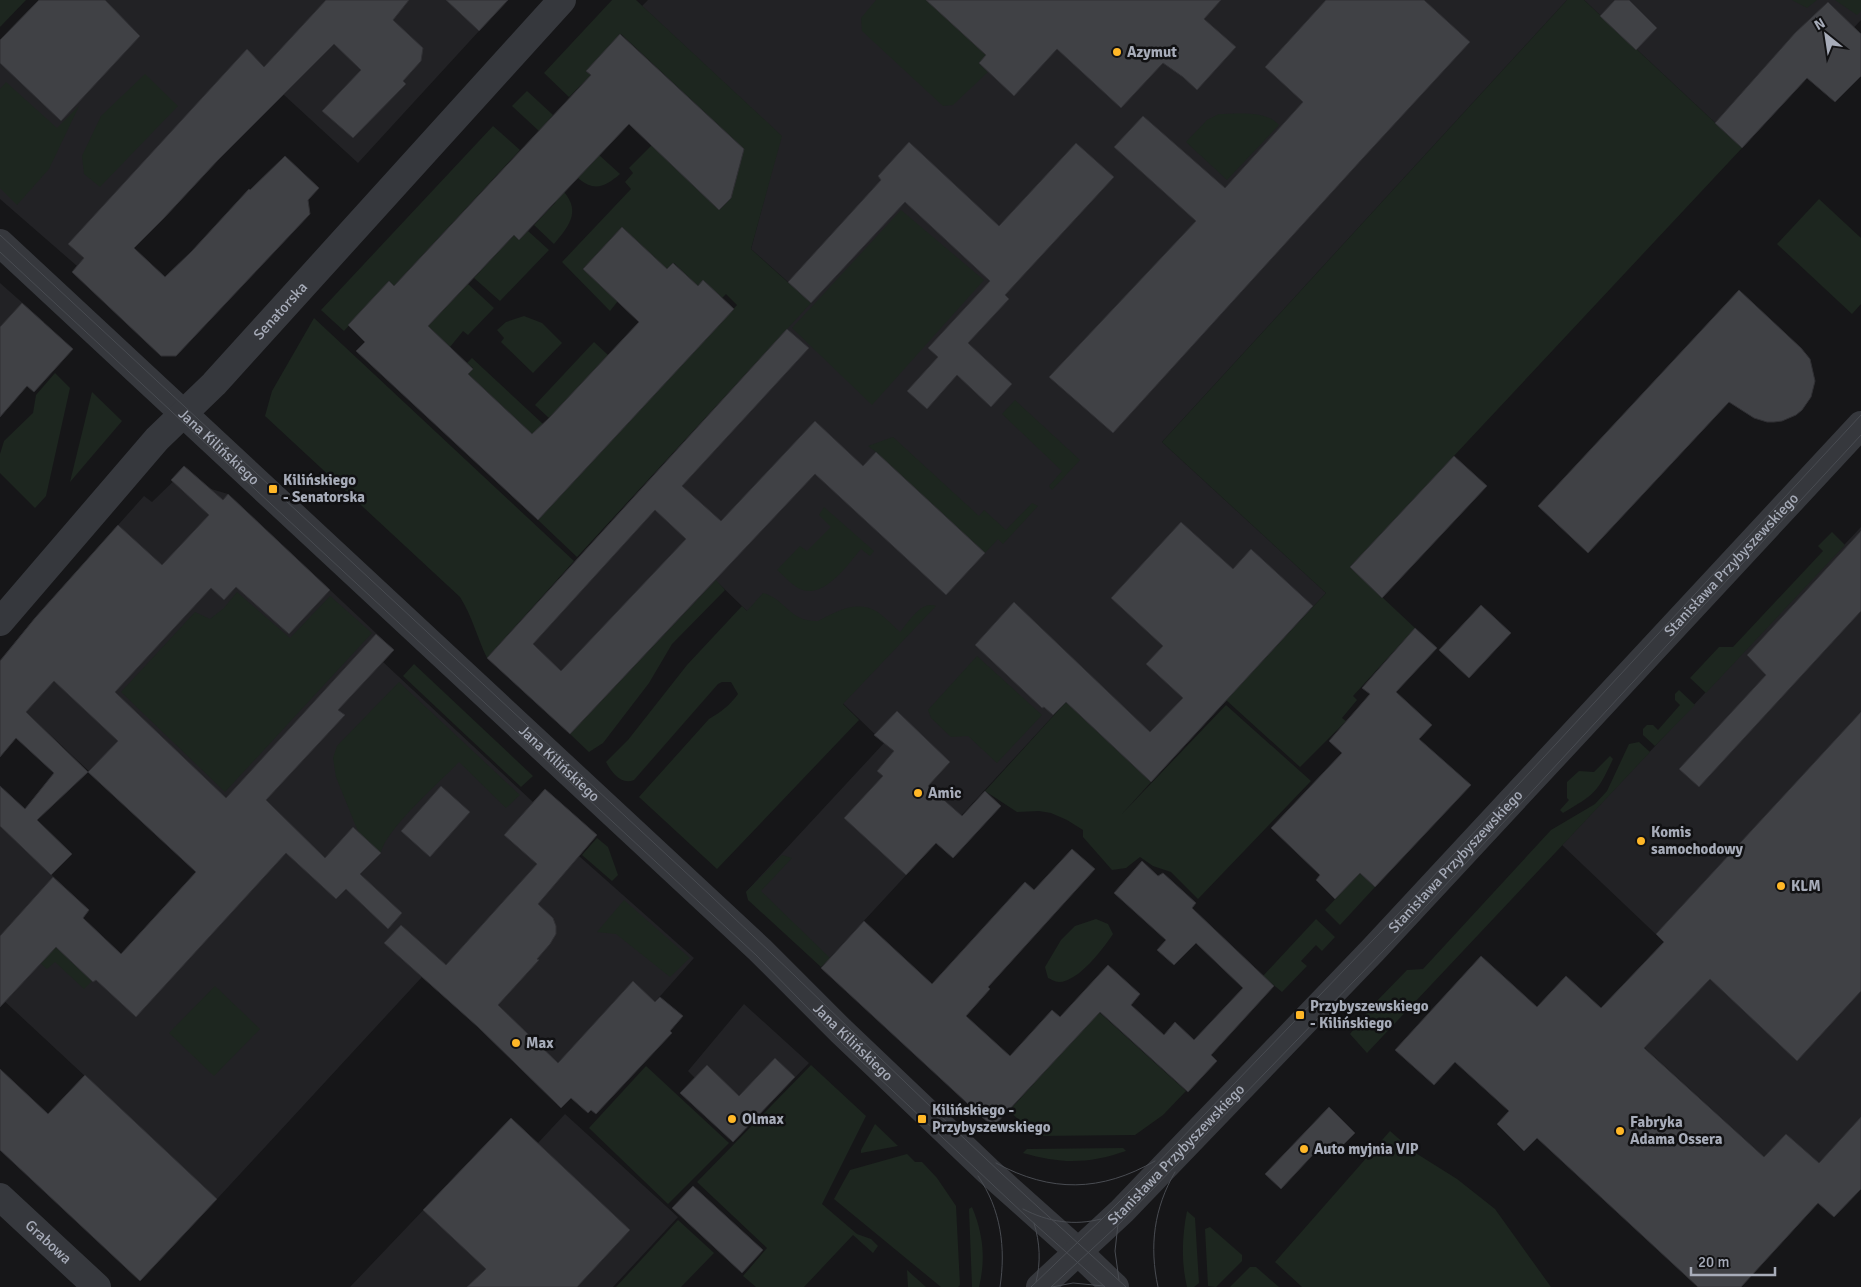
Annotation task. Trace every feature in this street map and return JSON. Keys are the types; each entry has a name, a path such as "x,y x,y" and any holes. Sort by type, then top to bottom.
{"street":[{"name":"Senatorska","path":"0,622 157,438 214,384 562,0"},
{"name":"Jana Kilińskiego","path":"0,243 760,950 841,1031 988,1171 1115,1287"},
{"name":"Stanisława Przybyszewskiego","path":"1040,1287 1122,1211 1433,887 1861,425"},
{"name":"Grabowa","path":"0,1197 97,1287"}],"shaded area":[{"path":"0,0 26,0 0,27"},
{"path":"39,0 446,0 479,31 358,163 259,72 77,266 0,199 0,40"},
{"path":"612,0 636,0 782,136 751,249 811,303 577,557 538,520 737,305 726,294 722,298 703,281 698,286 674,263 667,269 622,227 583,269 618,301 610,311 562,262 631,189 625,182 633,173 629,168 652,145 719,210 731,198 744,149 621,34 586,71 591,75 569,97 544,73"},
{"path":"648,0 1567,0 1162,442 1326,593 1151,782 1066,702 825,963 746,892 884,743 716,581 570,734 487,658 758,360 788,282 751,249 781,136 642,6"},
{"path":"876,0 926,0 986,55 979,64 988,72 953,105 943,106 862,31 861,18"},
{"path":"1567,0 1584,0 1742,148 1350,567 1415,628 1353,696 1357,700 1342,718 1346,721 1300,767 1226,700 1326,593 1162,442"},
{"path":"1584,0 1861,0 1861,20 1742,148"},
{"path":"1792,0 1817,0 1807,8"},
{"path":"1835,0 1861,0 1861,11 1857,15"},
{"path":"145,74 178,106 100,187 84,174 82,156 101,116"},
{"path":"6,82 57,128 79,106 49,169 17,205 0,188 0,89"},
{"path":"527,91 553,115 539,131 512,106"},
{"path":"1219,114 1259,115 1273,120 1279,125 1227,180 1186,142 1207,120"},
{"path":"493,126 520,150 394,286 389,282 344,331 321,310"},
{"path":"599,155 620,174 604,185 589,185 578,178"},
{"path":"560,188 571,203 572,216 565,230 554,244 534,225 555,203"},
{"path":"1819,199 1861,238 1861,304 1852,314 1777,244"},
{"path":"901,210 984,280 872,405 792,328"},
{"path":"528,231 549,250 500,301 474,278 514,235 519,240"},
{"path":"0,283 44,322 0,371"},
{"path":"468,284 494,308 468,335 463,331 450,347 428,326"},
{"path":"524,316 542,323 562,343 533,373 501,342 504,338 497,330 506,322"},
{"path":"314,318 574,561 487,658 460,597 265,416 272,391"},
{"path":"594,342 608,355 549,418 535,405"},
{"path":"472,358 543,424 533,435 468,374 473,368 467,363"},
{"path":"55,373 70,388 46,496 35,508 0,473 0,454 4,441 33,413 36,395"},
{"path":"92,392 122,421 70,482"},
{"path":"1015,400 1080,460 1052,490 1049,486 1062,471 1002,414"},
{"path":"893,437 979,516 984,510 1006,530 1032,503 1038,506 1003,544 998,539 985,553 868,446"},
{"path":"187,468 211,489 228,494 394,650 383,662 533,802 545,789 597,835 579,856 694,958 561,1108 478,1027 422,977 217,1199 0,997 0,826 89,910 83,918 121,954 183,886 250,818 226,798 177,854 0,689 0,660 35,618 144,496 152,502"},
{"path":"824,507 874,551 870,556 861,549 842,572 825,586 817,590 807,591 795,586 777,570 800,546 807,551 831,527 819,515"},
{"path":"1861,527 1861,1157 1817,1205 1601,1008 1664,942 1562,845"},
{"path":"1832,532 1845,545 1706,693 1690,678 1719,647 1733,647 1823,551 1818,546"},
{"path":"716,580 725,590 672,644 649,683 603,743 589,752 570,734"},
{"path":"237,592 290,638 330,596 372,633 225,792 121,692 195,612 210,619 224,608"},
{"path":"763,593 777,600 800,618 808,620 818,621 839,611 854,607 869,608 879,613 900,632 920,609 925,606 936,606 843,704 859,720 717,869 639,797 709,719 735,698 738,694 731,682 718,684 634,780 625,781 617,777 606,762 628,740 687,665 742,606 747,611"},
{"path":"977,656 1042,715 997,763 968,736 951,737 931,718 928,710"},
{"path":"414,664 533,776 521,787 403,676"},
{"path":"399,682 520,795 506,808 459,762 403,819 392,832 381,853 359,834 336,777 333,758 337,746"},
{"path":"1679,690 1695,705 1655,746 1643,735 1643,729 1647,725 1653,725 1658,730 1680,705 1675,700 1675,694"},
{"path":"1066,702 1151,782 1121,815 1226,705 1311,781 1198,899 1171,872 1153,866 1140,857 1126,868 1112,870 1083,837 1083,830 1067,820 1051,813 1039,811 1017,812 985,791"},
{"path":"1639,742 1650,752 1367,1053 1350,1034 1372,1006 1407,970 1423,969 1551,830 1595,804 1607,791 1629,744"},
{"path":"1610,756 1613,759 1599,786 1589,797 1563,813 1560,810 1569,800 1567,798 1567,782 1579,771 1594,772"},
{"path":"597,838 608,847 618,875 612,881 582,855"},
{"path":"782,855 792,858 761,891 830,958 821,967 748,900 746,892"},
{"path":"1360,873 1375,887 1340,925 1325,910"},
{"path":"624,900 690,958 670,977 616,934 597,932"},
{"path":"1096,919 1108,924 1113,934 1103,948 1074,977 1059,982 1048,978 1045,967 1061,940 1075,926"},
{"path":"1316,919 1335,937 1322,951 1316,945 1301,961 1307,966 1282,992 1263,976"},
{"path":"56,947 92,981 84,989 55,962 47,969 40,963"},
{"path":"215,986 260,1029 214,1076 169,1033"},
{"path":"744,1004 809,1063 733,1142 680,1093 695,1078 688,1071"},
{"path":"1099,1012 1186,1091 1163,1115 1135,1135 1037,1136 1009,1111"},
{"path":"811,1065 866,1116 822,1204 857,1234 871,1239 878,1246 873,1253 853,1235 804,1287 756,1287 743,1276 767,1248 697,1182"},
{"path":"646,1066 729,1143 668,1204 589,1128"},
{"path":"565,1114 678,1217 613,1287 350,1287 511,1118 538,1143"},
{"path":"875,1124 898,1146 861,1153 861,1150"},
{"path":"1390,1131 1414,1152 1457,1179 1495,1209 1551,1287 1302,1287 1275,1262"},
{"path":"1123,1148 1126,1151 1099,1158 1074,1161 1062,1161 1023,1153 1027,1149"},
{"path":"907,1154 915,1162 922,1162 937,1178 956,1206 960,1285 958,1287 941,1287 834,1199 850,1170"},
{"path":"972,1207 979,1227 983,1256 979,1287 972,1287 969,1209"},
{"path":"1187,1211 1195,1218 1199,1283 1194,1287 1187,1287 1183,1259 1183,1239"},
{"path":"678,1220 714,1253 681,1287 616,1287"},
{"path":"1210,1227 1242,1255 1242,1261 1216,1287 1208,1286 1205,1229"},
{"path":"1250,1267 1256,1267 1279,1287 1230,1287"},
{"path":"907,1270 926,1287 908,1287"}],"building":[{"path":"39,0 105,0 140,36 61,121 0,63 0,40"},
{"path":"326,0 409,0 393,20 423,48 421,61 403,81 406,84 353,138 322,111 361,70 334,44 218,160 134,248 165,277 192,251 249,189 285,156 319,188 308,200 310,214 176,356 161,356 72,272 84,258 68,244 247,49 264,67"},
{"path":"446,0 508,0 479,31"},
{"name":"Azymut","path":"926,0 1221,0 1204,19 1236,47 1197,90 1163,63 1121,108 1057,49 1014,96 979,63 986,55"},
{"path":"1326,0 1424,0 1470,42 1113,433 1049,377 1196,221 1114,147 1143,116 1225,188 1303,102 1265,67"},
{"path":"1615,0 1629,0 1657,28 1636,50 1600,16"},
{"path":"1828,2 1861,34 1861,76 1835,102 1807,78 1742,148 1715,123 1795,33"},
{"path":"620,34 744,149 731,198 719,210 629,124 519,240 514,235 428,326 473,369 468,374 532,434 639,322 583,269 622,227 667,269 673,263 698,286 703,280 734,309 538,520 356,351 365,342 348,325 389,281 394,286 591,75 586,71"},
{"path":"909,142 999,226 1076,143 1114,177 1005,295 1009,299 968,343 1012,384 991,407 957,375 927,409 907,391 938,357 928,348 990,281 905,202 811,303 788,282 881,180 878,176"},
{"path":"1739,290 1801,348 1810,359 1815,381 1811,397 1796,415 1774,422 1754,418 1729,402 1588,553 1538,506"},
{"path":"22,303 73,349 34,392 27,386 0,417 0,327"},
{"path":"787,329 809,348 682,486 721,521 815,421 863,466 876,452 985,553 946,595 815,474 570,734 487,658","holes":["655,510 686,539 561,671 533,644"]},
{"path":"1454,456 1487,486 1382,598 1350,567"},
{"path":"184,466 223,500 228,494 330,590 289,634 236,587 224,600 211,588 115,692 226,798 376,634 394,650 338,710 345,715 266,800 325,858 353,827 381,853 360,874 402,913 388,929 346,889 336,899 286,853 136,1017 96,980 93,982 56,947 0,1007 0,936 53,877 89,910 83,918 121,954 196,872 88,772 37,820 72,854 51,875 0,826 0,786 25,809 54,773 16,738 0,757 0,661 35,618 118,525 162,565 209,515 171,480","holes":["54,681 118,741 88,772 26,712"]},
{"path":"1181,522 1233,569 1251,549 1313,606 1151,782 1066,702 1053,715 1044,707 1042,708 975,645 1014,602 1150,732 1183,698 1146,664 1163,646 1111,598"},
{"path":"1861,531 1861,611 1699,787 1679,769 1766,675 1747,655"},
{"path":"1481,605 1511,633 1469,678 1439,650"},
{"path":"1415,628 1437,648 1396,692 1432,725 1419,739 1471,785 1375,887 1360,873 1335,899 1316,880 1320,875 1271,828 1342,753 1329,741 1370,694 1362,688"},
{"path":"897,711 950,762 928,786 962,816 985,791 1001,806 953,858 936,843 906,875 844,818 883,776 877,771 894,751 874,735"},
{"path":"1861,712 1861,991 1797,1061 1710,979 1644,1048 1764,1157 1786,1134 1819,1163 1861,1117 1861,1189 1834,1217 1818,1203 1741,1287 1698,1287 1537,1138 1524,1151 1497,1124 1509,1111 1455,1062 1434,1085 1395,1050 1481,956 1537,1007 1566,976 1601,1008 1664,942 1656,934"},
{"path":"441,786 470,812 430,857 401,831"},
{"path":"545,789 597,835 538,904 553,918 556,934 537,959 539,960 498,1005 558,1063 633,981 655,1002 660,997 683,1016 670,1031 672,1033 596,1114 591,1110 588,1113 571,1098 561,1108 478,1027 384,943 401,925 446,965 537,864 504,835"},
{"path":"1072,849 1095,869 988,987 990,989 966,1016 1010,1056 1052,1010 1060,1017 1108,965 1140,994 1131,1005 1164,1035 1175,1022 1194,1040 1243,988 1196,943 1174,965 1157,950 1166,940 1114,893 1142,861 1158,876 1163,873 1196,903 1192,908 1274,986 1211,1055 1217,1061 1188,1092 1100,1012 993,1127 821,968 864,921 932,984 1025,882 1034,890"},
{"name":"Olmax","path":"775,1058 795,1077 733,1142 680,1093 707,1065 739,1096"},
{"path":"0,1069 48,1114 85,1075 217,1199 140,1281 0,1150"},
{"name":"Auto myjnia VIP","path":"1329,1107 1355,1133 1334,1154 1323,1144 1281,1189 1265,1174"},
{"path":"511,1118 630,1230 577,1287 467,1287 486,1269 423,1210"},
{"path":"693,1186 763,1250 742,1273 672,1208"}],"tram line":[{"path":"0,235 711,896 965,1140 1126,1287"},
{"path":"0,252 756,955 842,1043 1027,1217 1105,1287"},
{"path":"1031,1287 1148,1173 1404,908 1861,415"},
{"path":"1051,1287 1118,1225 1416,917 1861,435"},
{"path":"996,1163 1036,1180 1076,1185 1115,1179 1155,1161"},
{"path":"1158,1287 1154,1257 1155,1228 1162,1199 1175,1172"},
{"path":"978,1176 992,1202 1000,1229 1002,1243 1000,1287"},
{"path":"1023,1209 1061,1222 1101,1219"},
{"path":"1034,1223 1039,1252 1036,1282"},
{"path":"1118,1224 1115,1251 1119,1280"},
{"path":"1052,1287 1073,1283 1104,1286"}],"place":[{"name":"Azymut","path":"1117,52"},
{"name":"Kilińskiego - Senatorska","path":"273,489"},
{"name":"Amic","path":"918,793"},
{"name":"Komis samochodowy","path":"1641,841"},
{"name":"KLM","path":"1781,886"},
{"name":"Przybyszewskiego - Kilińskiego","path":"1300,1015"},
{"name":"Max","path":"516,1043"},
{"name":"Olmax","path":"732,1119"},
{"name":"Kilińskiego - Przybyszewskiego","path":"922,1119"},
{"name":"Fabryka Adama Ossera","path":"1620,1131"},
{"name":"Auto myjnia VIP","path":"1304,1149"}]}
